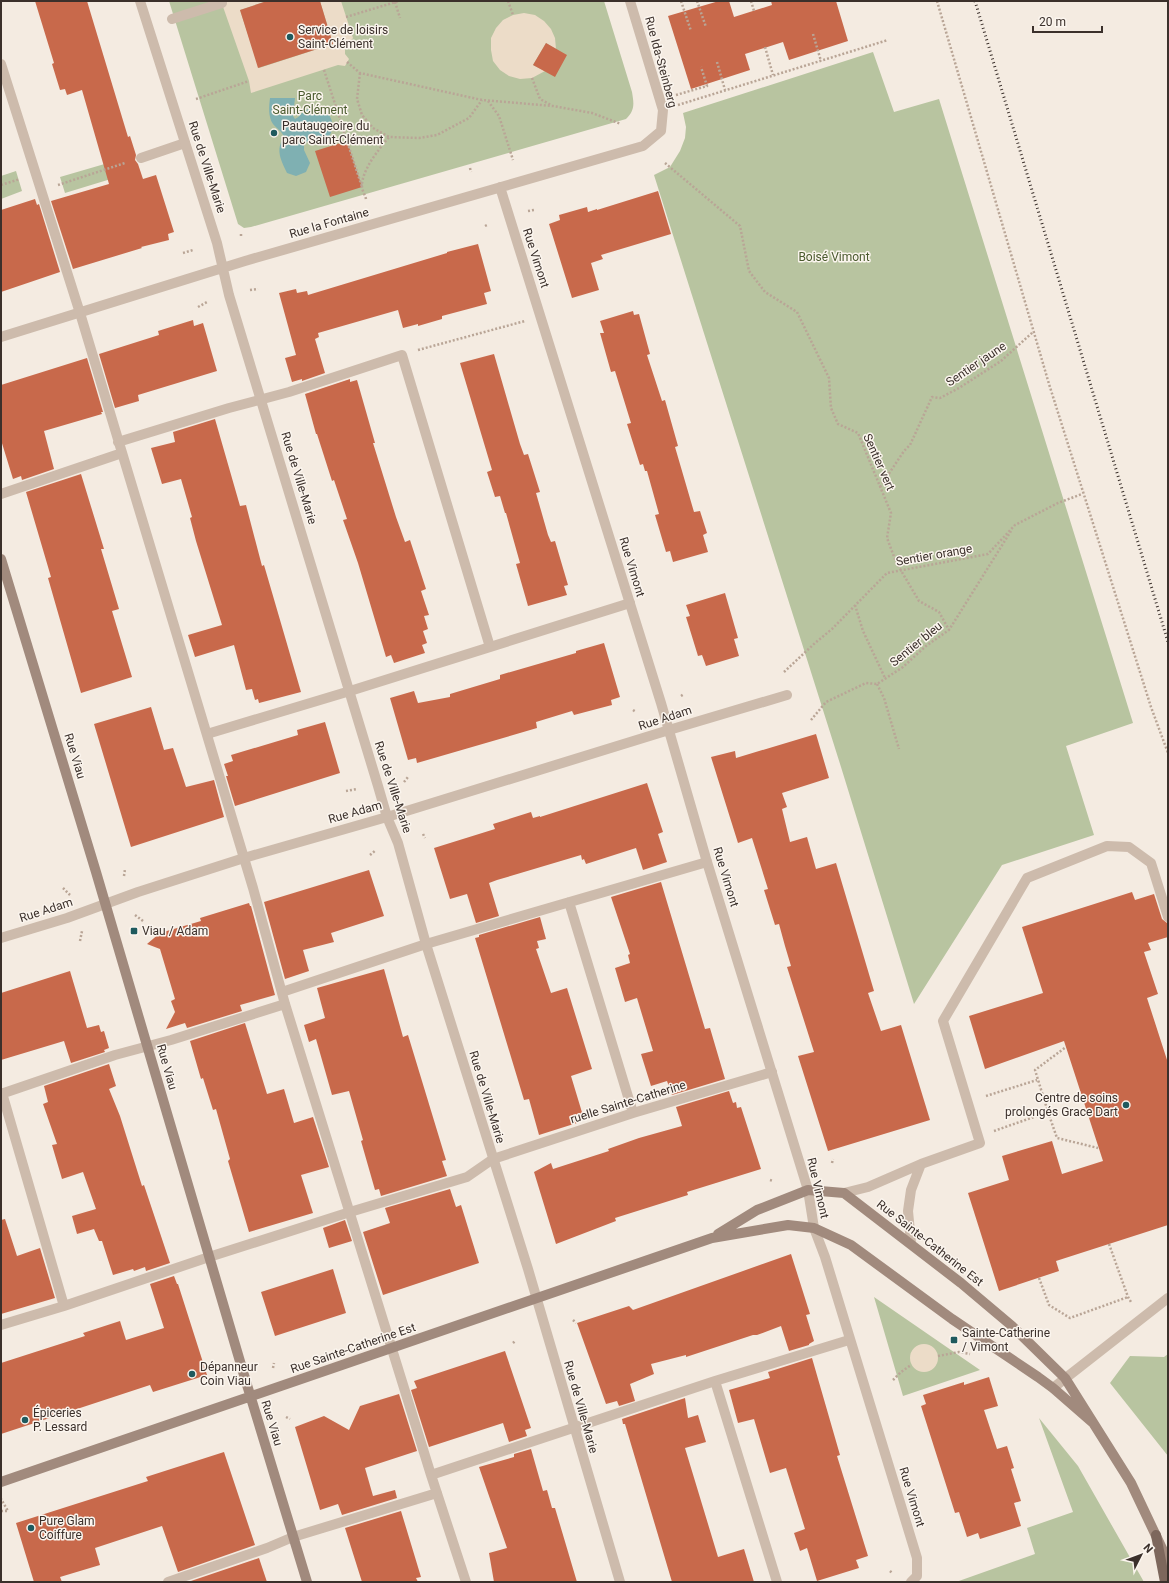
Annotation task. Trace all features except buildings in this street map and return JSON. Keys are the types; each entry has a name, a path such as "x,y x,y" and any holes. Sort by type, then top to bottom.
{"main road":[{"path":"1156,1535 1165,1582"}],"street":[{"name":"Rue de Ville-Marie","path":"140,1 217,242 229,295 387,817 398,842 426,944 528,1269 535,1298 546,1330 620,1582"},
{"name":"Rue Ida-Steinberg","path":"630,1 663,110 660,131"},
{"path":"172,19 222,3"},
{"path":"1,64 80,313 244,858 285,1004 466,1582"},
{"name":"Rue la Fontaine","path":"1,338 223,268 644,146 660,131"},
{"path":"141,158 185,143"},
{"name":"Rue Vimont","path":"500,187 669,730 707,862 808,1190 814,1228 825,1257 849,1340 917,1558 914,1579"},
{"path":"118,442 229,408 262,400 402,355 490,647"},
{"path":"1,494 122,453"},
{"name":"Rue Viau","path":"1,559 106,904 250,1397 307,1582"},
{"path":"207,734 350,691 630,603"},
{"name":"Rue Adam","path":"1,938 244,858 387,817 788,695"},
{"path":"844,1193 868,1187 921,1164 980,1143 943,1021 1027,878 1107,846 1129,847 1151,863 1168,917"},
{"path":"282,992 426,944 707,862"},
{"path":"569,902 633,1113"},
{"path":"64,1306 2,1094 115,1055 147,1047 285,1004"},
{"name":"ruelle Sainte-Catherine","path":"1,1325 64,1306 209,1257 350,1212 467,1177 493,1159 633,1113 772,1072"},
{"path":"911,1243 908,1211 911,1190 921,1164"},
{"name":"Rue Sainte-Catherine Est","path":"712,1238 757,1210 808,1190 844,1193 866,1211 911,1243 1012,1326 1066,1378 1131,1483 1168,1561"},
{"name":"Rue Sainte-Catherine Est","path":"1,1482 712,1238 788,1226 814,1228 850,1245 952,1319 1054,1388 1092,1422"},
{"path":"1054,1388 1168,1298"},
{"path":"431,1474 715,1381 849,1340"},
{"path":"715,1381 777,1582"},
{"path":"168,1582 267,1548 293,1537 437,1493"}],"path":[{"path":"346,17 399,1"},
{"path":"508,1 513,15"},
{"path":"681,1 691,32"},
{"path":"697,1 706,27"},
{"path":"751,1 754,11"},
{"path":"937,1 1033,332 1082,494 1151,707 1168,753"},
{"path":"395,2 400,18"},
{"path":"813,34 821,61"},
{"path":"677,105 888,40"},
{"path":"765,48 773,76"},
{"path":"347,62 360,73 482,100 553,106 592,113 621,124"},
{"path":"716,62 725,90"},
{"path":"674,96 707,86 701,67"},
{"path":"324,70 366,199"},
{"path":"360,73 357,99 362,115 373,128 389,137 419,138 437,135 469,118 482,100"},
{"path":"532,78 540,99 553,106"},
{"path":"196,99 249,81"},
{"path":"488,101 499,116 513,160"},
{"path":"362,187 365,172 376,153 389,137"},
{"path":"41,191 141,158"},
{"name":"Sentier vert","path":"665,163 740,226 749,271 765,292 797,312 829,378 831,408 838,424 858,434 891,513 888,538 896,562 920,601 939,612 949,630"},
{"path":"528,212 534,210"},
{"path":"183,253 193,250"},
{"path":"250,290 258,289"},
{"path":"198,307 207,302"},
{"path":"402,355 540,316"},
{"name":"Sentier jaune","path":"880,487 904,451 910,445 932,397 940,398 959,388 1001,361 1033,332"},
{"name":"Sentier orange","path":"784,672 814,643 832,629 887,573 988,554 1015,524 1058,503 1082,494"},
{"name":"Sentier bleu","path":"811,720 826,702 866,683 877,684 903,667 926,646 949,630 1015,524"},
{"path":"855,605 863,631 885,678"},
{"path":"877,684 884,698 899,749"},
{"path":"632,710 636,712"},
{"path":"404,782 408,777"},
{"path":"346,791 357,789"},
{"path":"423,834 425,838"},
{"path":"370,856 376,850"},
{"path":"124,869 124,876"},
{"path":"63,888 70,895"},
{"path":"135,915 143,921"},
{"path":"80,941 82,932"},
{"path":"1066,1047 1035,1070 1037,1080 1057,1138 1098,1148"},
{"path":"986,1096 1037,1080"},
{"path":"978,1136 1048,1112"},
{"path":"1109,1244 1131,1302"},
{"path":"1039,1278 1049,1305 1070,1318 1128,1297"},
{"path":"573,1320 576,1323"},
{"path":"938,1356 959,1352 970,1354"},
{"path":"273,1368 274,1363"},
{"path":"892,1380 911,1365"},
{"path":"213,1379 217,1381"},
{"path":"286,1417 290,1419"},
{"path":"1,1499 8,1511 1,1511"}],"green space":[{"name":"Parc Saint-Clément","path":"169,1 604,1 632,92 633,107 631,113 626,119 244,228 238,224"},
{"name":"Boisé Vimont","path":"873,52 894,112 939,99 1133,723 1066,746 1094,835 1002,865 914,1004 841,767 654,175 670,167 680,151 685,138 686,127 683,113"},
{"path":"132,156 137,171 65,193 60,177"},
{"path":"16,171 22,191 1,199 1,176"},
{"path":"874,1297 980,1370 903,1396"},
{"path":"1168,1354 1168,1456 1110,1383 1130,1356 1164,1357"},
{"path":"1039,1418 1078,1466 1144,1582 956,1582 1035,1554 1027,1528 1073,1512"}],"shaded area":[{"path":"221,1 267,1 240,10 259,68 333,44 320,1 341,1 353,38 345,48 345,54 349,59 345,66 338,65 251,93 249,81"},
{"path":"524,13 535,15 544,21 551,29 555,38 556,49 546,43 533,65 545,71 532,78 520,79 509,76 500,70 493,61 491,38 496,28 503,20 513,15"},
{"path":"924,1344 934,1348 938,1358 934,1368 924,1372 914,1368 910,1358 914,1348"}],"water":[{"path":"270,98 295,98 293,116 295,119 306,110 316,108 323,109 328,113 331,119 333,126 327,138 320,142 307,142 304,145 304,150 310,163 306,172 296,176 287,173 279,151 284,137 270,118"}],"railway":[{"path":"975,1 1168,642"}],"place":[{"name":"Service de loisirs Saint-Clément","path":"290,37"},
{"name":"Pautaugeoire du parc Saint-Clément","path":"274,133"},
{"name":"Viau / Adam","path":"134,931"},
{"name":"Centre de soins prolongés Grace Dart","path":"1126,1105"},
{"name":"Sainte-Catherine / Vimont","path":"954,1340"},
{"name":"Dépanneur Coin Viau","path":"192,1374"},
{"name":"Épiceries P. Lessard","path":"25,1420"},
{"name":"Pure Glam Coiffure","path":"31,1528"}]}
